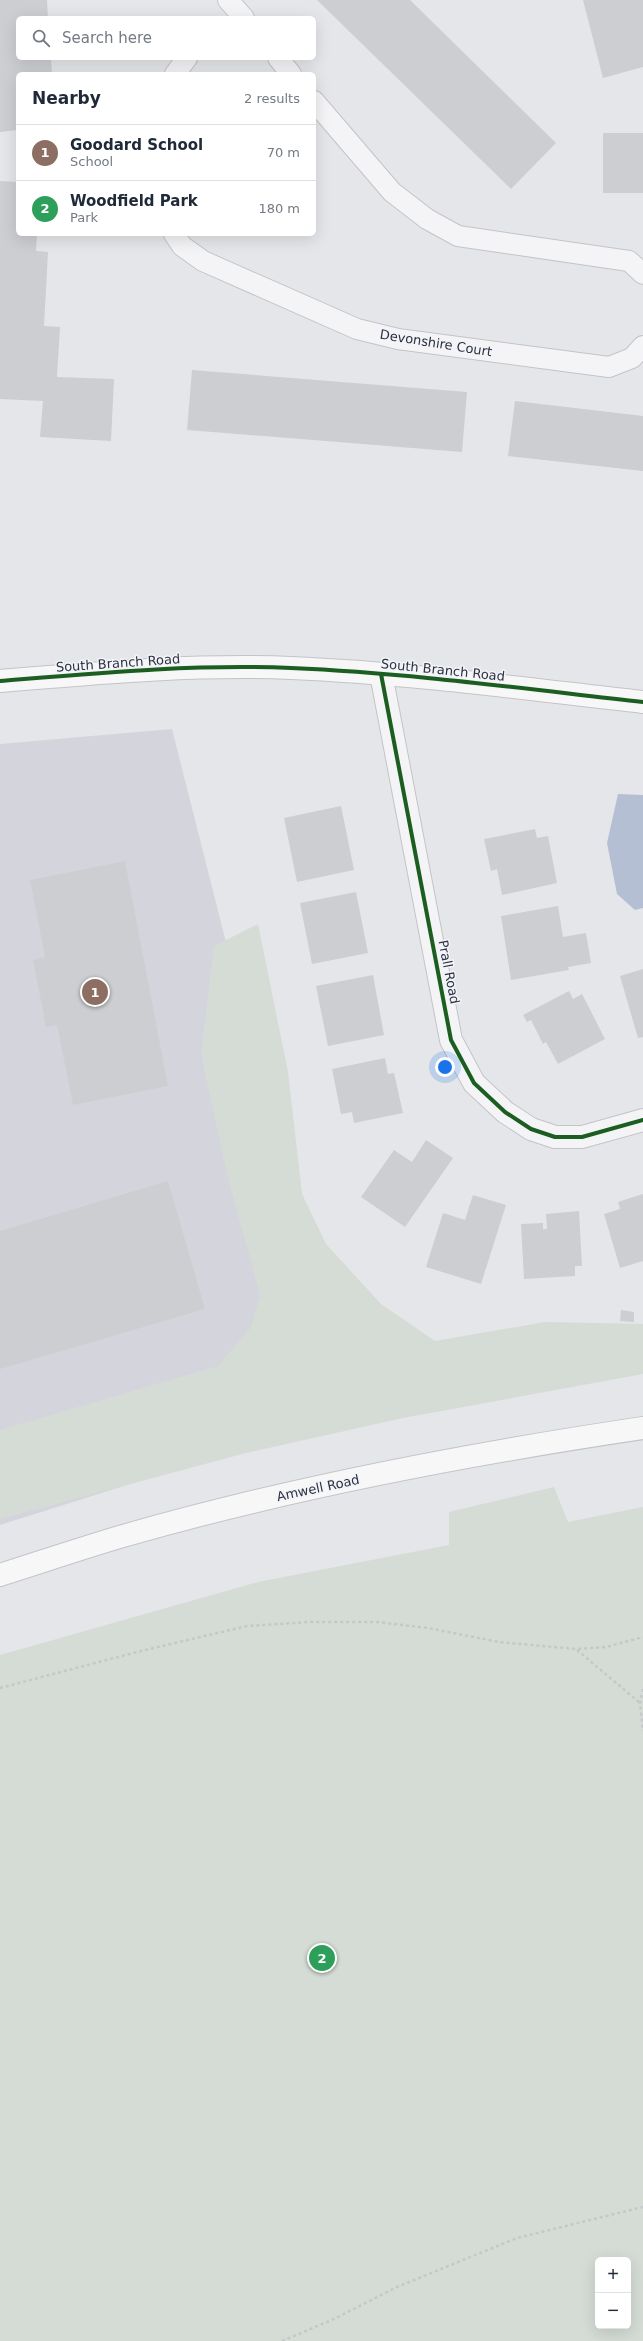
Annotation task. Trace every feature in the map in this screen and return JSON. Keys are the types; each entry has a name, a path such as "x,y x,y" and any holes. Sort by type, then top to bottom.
{"main road":[{"name":"South Branch Road","path":"0,680 171,668 290,668 381,674 643,702"},
{"name":"Amwell Road","path":"0,1575 123,1536 290,1493 524,1446 643,1428"}],"street":[{"name":"Prall Road","path":"381,674 451,1040 474,1083 505,1112 531,1129 555,1137 582,1137 643,1120"}],"lane":[{"path":"176,72 186,60"},
{"path":"280,60 289,72"},
{"path":"316,103 392,192 433,223 458,236 629,261 643,274"},
{"name":"Devonshire Court","path":"175,236 182,246 203,261 357,329 398,339 609,367 632,358 643,346"}],"path":[{"path":"0,1688 137,1652 248,1626 309,1622 377,1622 428,1628 499,1642 576,1649 606,1647 643,1637"},
{"path":"576,1649 640,1704"},
{"path":"643,1689 640,1704 643,1731"},
{"path":"282,2341 334,2319 397,2288 517,2238 643,2207"}],"shaded area":[{"path":"172,729 346,1416 0,1525 0,744"},
{"path":"258,924 288,1072 302,1194 326,1244 381,1304 435,1341 545,1322 643,1324 643,1374 403,1418 246,1453 0,1519 0,1430 218,1366 251,1327 260,1295 227,1174 201,1054 214,946"},
{"path":"554,1487 568,1522 643,1507 643,2341 0,2341 0,1655 258,1582 449,1545 449,1512"}],"water":[{"path":"618,794 643,795 643,908 635,910 617,894 607,843"}],"building":[{"path":"0,0 47,0 48,16 16,16 16,60 51,60 52,72 16,72 16,130 0,132"},
{"path":"317,0 410,0 556,143 511,189"},
{"path":"583,0 643,0 643,67 603,78"},
{"path":"603,133 643,133 643,193 603,193"},
{"path":"0,181 16,182 16,236 37,236 36,251 48,252 44,326 60,327 57,377 114,379 111,441 40,437 43,401 0,399"},
{"path":"192,370 467,392 462,452 187,430"},
{"path":"515,401 643,416 643,471 508,456"},
{"path":"341,806 354,870 297,882 284,818"},
{"path":"535,829 537,838 548,836 557,883 502,895 497,869 491,871 484,839"},
{"path":"125,861 168,1086 73,1105 57,1025 46,1027 33,960 45,957 30,880"},
{"path":"356,892 368,953 312,964 300,903"},
{"path":"558,906 563,937 586,933 591,963 568,967 569,970 511,980 501,916"},
{"path":"643,969 643,1037 638,1038 620,976"},
{"path":"373,975 384,1035 328,1046 316,986"},
{"path":"569,991 573,999 582,994 605,1039 558,1064 546,1042 543,1044 531,1020 527,1022 523,1015"},
{"path":"385,1058 388,1074 394,1073 403,1113 354,1123 352,1112 341,1114 332,1069"},
{"path":"426,1140 453,1158 405,1227 361,1197 394,1150 412,1162"},
{"path":"168,1181 205,1309 0,1369 0,1231"},
{"path":"643,1194 643,1261 620,1268 604,1214 620,1209 618,1202"},
{"path":"473,1195 506,1205 481,1284 426,1267 443,1213 465,1220"},
{"path":"579,1211 582,1266 575,1266 575,1276 524,1279 521,1224 543,1223 543,1229 547,1229 546,1214"},
{"path":"621,1310 634,1312 634,1322 620,1321"}],"cycle path":[{"path":"0,681 109,672 182,668 291,668 335,670 423,678 643,702"},
{"path":"381,674 451,1040 474,1083 505,1112 531,1129 555,1137 582,1137 643,1120"}],"place":[{"name":"Goodard School","path":"95,992"},
{"name":"Woodfield Park","path":"322,1958"}]}
